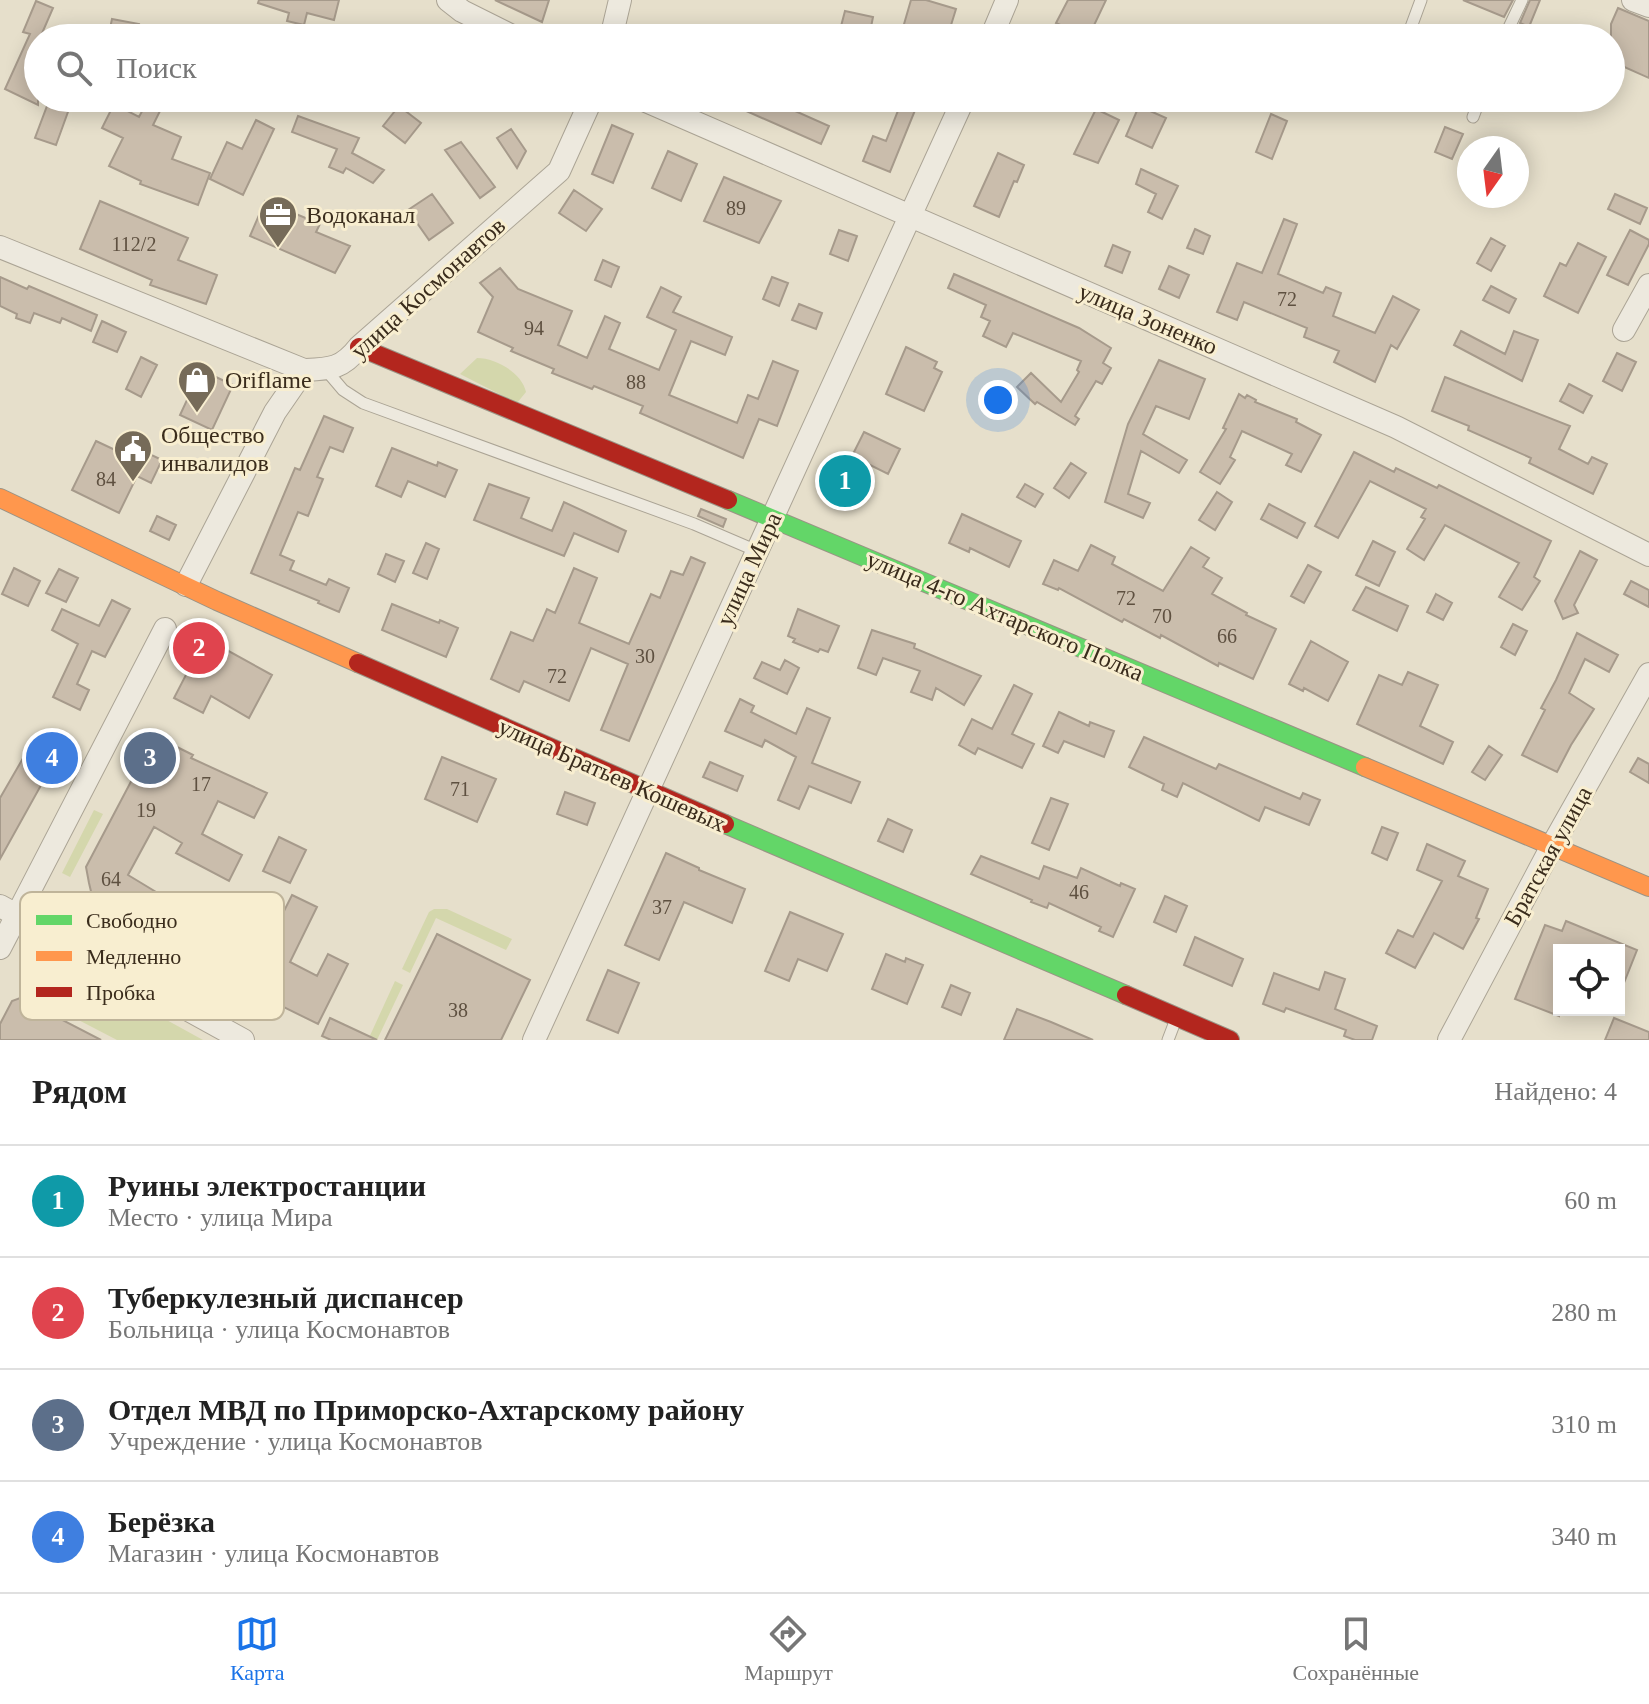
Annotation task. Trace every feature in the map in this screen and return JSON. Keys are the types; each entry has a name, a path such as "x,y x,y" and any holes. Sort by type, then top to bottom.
{"street":[{"path":"448,0 488,24"},
{"path":"614,24 620,0"},
{"path":"997,24 1007,0"},
{"path":"1633,0 1649,6"},
{"name":"улица Космонавтов","path":"186,585 275,412 315,370 347,362 359,347 559,171 586,112"},
{"name":"улица Зоненко","path":"671,112 1396,427 1649,555"},
{"name":"улица Мира","path":"534,1040 958,112"},
{"path":"0,247 315,370"},
{"path":"1624,330 1649,285"},
{"name":"улица 4-го Ахтарского Полка","path":"359,347 1649,887"},
{"name":"улица Братьев Кошевых","path":"0,498 186,585 648,791 1230,1040"},
{"path":"0,948 9,911 165,629"},
{"name":"Братская улица","path":"1449,1040 1552,846 1649,674"},
{"path":"207,1020 243,1040"}],"lane":[{"path":"1412,24 1421,0"},
{"path":"1511,24 1522,0"},
{"path":"1473,117 1475,112"},
{"path":"315,370 363,403 694,524 757,551"},
{"path":"1168,1040 1177,1019"}],"green space":[{"path":"477,358 500,364 514,373 526,392 517,403 460,374"},
{"path":"94,810 103,814 70,877 62,873"},
{"path":"447,909 512,939 506,950 436,918 410,973 402,969 429,912"},
{"path":"395,981 403,985 377,1040 368,1040"},
{"path":"78,1020 167,1020 203,1040 117,1040"}],"building":[{"path":"259,0 339,0 334,20 307,13 304,24 287,21 289,13 258,3"},
{"path":"495,0 549,0 542,22"},
{"path":"911,0 926,0 956,9 951,24 904,24"},
{"path":"1068,0 1106,0 1095,24 1056,23"},
{"path":"1463,0 1513,0 1504,17"},
{"path":"1530,0 1540,0 1530,24 1520,23"},
{"path":"36,1 53,8 46,24 26,24"},
{"path":"1618,8 1649,21 1649,78 1625,67 1625,24 1611,24"},
{"path":"845,11 873,17 872,24 842,24"},
{"path":"112,19 139,24 111,24"},
{"path":"24,47 24,98 5,89"},
{"path":"45,112 68,112 56,145 35,138"},
{"path":"110,112 129,112 139,117 142,112 160,112 153,125 181,137 172,159 210,173 198,205 140,184 141,181 109,166 123,138 102,128"},
{"path":"394,112 407,112 421,123 405,143 383,126"},
{"path":"749,112 798,112 829,126 821,144"},
{"path":"897,112 914,112 890,172 863,161 873,136 886,141"},
{"path":"1095,112 1102,112 1119,120 1098,163 1074,154"},
{"path":"1136,112 1152,112 1166,118 1152,148 1126,136"},
{"path":"1271,114 1287,121 1272,159 1256,152"},
{"path":"298,116 359,138 352,153 384,170 373,183 346,168 343,173 329,167 337,149 292,132"},
{"path":"256,120 274,129 243,195 210,179 227,142 242,149"},
{"path":"612,125 633,134 613,183 592,174"},
{"path":"1445,127 1463,134 1457,136 1457,148 1452,159 1435,152"},
{"path":"511,129 526,151 517,168 497,138"},
{"path":"461,142 495,187 480,198 445,150"},
{"path":"668,151 697,164 681,201 652,188"},
{"path":"998,153 1024,165 999,217 974,206"},
{"path":"1141,169 1178,186 1162,219 1148,212 1156,194 1136,184"},
{"path":"724,177 781,201 759,243 704,221"},
{"path":"574,190 602,209 586,231 559,213"},
{"path":"432,194 453,223 429,240 408,210"},
{"path":"1615,194 1647,208 1640,224 1608,209"},
{"path":"100,201 188,238 178,260 217,275 206,304 150,285 152,280 80,249"},
{"path":"265,201 320,224 316,232 350,246 335,273 250,236"},
{"path":"1284,219 1297,224 1278,274 1323,293 1326,287 1341,293 1333,316 1375,333 1393,296 1419,310 1397,349 1391,345 1375,382 1334,362 1339,351 1304,337 1307,328 1244,302 1237,320 1217,312 1237,263 1262,273"},
{"path":"1195,229 1210,236 1203,254 1187,248"},
{"path":"839,230 857,236 848,261 830,254"},
{"path":"1630,230 1649,240 1649,244 1628,285 1607,275"},
{"path":"1491,238 1505,246 1491,271 1477,263"},
{"path":"1578,243 1606,257 1578,313 1544,296 1560,263 1566,266"},
{"path":"1113,245 1130,252 1122,273 1105,266"},
{"path":"603,260 619,267 611,287 595,280"},
{"path":"1169,266 1189,275 1179,298 1159,289"},
{"path":"500,268 518,289 572,311 558,345 587,358 605,316 620,323 609,349 659,370 676,330 647,317 661,287 681,297 673,312 732,337 725,355 691,341 669,395 737,423 748,395 758,399 773,361 798,371 777,426 759,419 743,458 640,413 643,406 552,373 554,369 511,351 513,348 478,332 493,297 480,283"},
{"path":"954,274 1079,328 1111,348 1103,363 1111,368 1102,384 1096,381 1075,416 1079,419 1075,425 1037,402 1035,404 1017,387 1031,373 1061,402 1079,372 1081,361 1013,333 1006,347 983,336 990,321 981,317 986,305 948,288"},
{"path":"0,277 97,315 91,331 62,318 60,323 34,313 30,323 16,318 17,314 0,306"},
{"path":"772,277 788,283 779,306 763,299"},
{"path":"1491,286 1516,299 1509,313 1483,300"},
{"path":"799,304 822,313 816,329 792,320"},
{"path":"102,321 126,332 117,352 93,342"},
{"path":"1461,331 1505,354 1514,331 1538,340 1522,381 1454,345"},
{"path":"906,347 937,362 934,368 942,372 924,411 886,394"},
{"path":"1617,353 1636,362 1622,391 1603,381"},
{"path":"141,357 157,365 141,397 126,389"},
{"path":"1159,360 1205,379 1189,419 1156,406 1143,434 1187,460 1179,473 1141,451 1128,494 1150,503 1143,518 1105,502 1128,424"},
{"path":"201,370 233,385 212,430 180,415"},
{"path":"1445,377 1570,426 1559,449 1588,464 1592,457 1607,464 1593,494 1529,463 1531,458 1468,430 1469,426 1432,411"},
{"path":"1569,384 1592,396 1583,413 1560,401"},
{"path":"1239,394 1297,419 1296,422 1321,435 1301,472 1286,465 1292,454 1242,431 1230,457 1235,460 1220,484 1200,472 1226,429 1223,428"},
{"path":"324,416 353,428 343,452 330,447 317,477 323,479 308,516 298,512 280,555 294,561 290,570 326,585 329,579 349,588 339,612 251,573 295,468 300,470"},
{"path":"864,432 900,449 888,474 852,456"},
{"path":"96,441 132,458 137,448 162,460 151,483 137,476 119,513 72,490"},
{"path":"392,448 437,466 438,462 457,470 445,497 408,481 401,497 376,486"},
{"path":"1354,452 1394,472 1396,468 1437,488 1439,485 1551,541 1534,577 1540,581 1522,610 1499,597 1519,563 1445,525 1424,560 1407,549 1425,519 1421,517 1426,509 1370,481 1338,538 1315,526"},
{"path":"1071,463 1086,473 1069,498 1054,488"},
{"path":"489,484 529,498 521,518 552,531 564,502 626,531 618,552 574,533 564,556 474,520"},
{"path":"1025,484 1043,494 1035,507 1017,497"},
{"path":"1217,492 1232,502 1215,530 1199,520"},
{"path":"1269,504 1305,523 1297,538 1261,519"},
{"path":"701,509 726,519 723,527 698,516"},
{"path":"962,514 1021,541 1009,567 970,548 969,552 949,543"},
{"path":"157,516 176,525 169,540 150,531"},
{"path":"1373,541 1395,552 1379,586 1356,575"},
{"path":"426,543 439,549 427,579 413,573"},
{"path":"1091,545 1115,557 1112,564 1163,591 1191,547 1209,558 1203,567 1222,578 1212,594 1276,629 1253,679 1219,663 1218,666 1161,635 1160,638 1124,619 1122,622 1059,588 1043,584 1054,560 1078,571"},
{"path":"1580,551 1597,560 1574,605 1578,613 1563,619 1555,601"},
{"path":"386,554 404,561 395,582 378,574"},
{"path":"691,557 705,563 629,741 601,730 628,664 591,648 569,701 524,681 519,692 491,679 511,632 533,641 547,609 555,613 574,568 597,578 579,623 629,644 651,594 660,598 671,571 683,575"},
{"path":"1308,565 1321,572 1304,603 1291,596"},
{"path":"14,568 40,581 28,606 2,594"},
{"path":"59,569 78,578 66,602 46,593"},
{"path":"1631,581 1649,590 1649,607 1624,594"},
{"path":"1366,587 1408,606 1397,631 1353,610"},
{"path":"1436,594 1452,603 1443,620 1427,612"},
{"path":"112,600 130,609 105,657 92,651 77,684 89,690 80,710 53,697 78,644 52,630 62,609 99,626"},
{"path":"392,604 458,628 446,657 382,630"},
{"path":"798,609 839,626 828,652 820,649 818,652 793,642 795,639 788,636"},
{"path":"1513,624 1527,631 1515,655 1501,647"},
{"path":"872,630 915,644 914,648 981,676 964,705 936,688 932,700 911,692 920,671 883,658 876,675 858,668"},
{"path":"1577,633 1618,655 1609,672 1585,659 1569,693 1594,709 1557,772 1522,755 1545,710 1541,708"},
{"path":"205,638 272,675 249,718 211,696 203,713 174,698"},
{"path":"1311,641 1348,662 1328,701 1289,684"},
{"path":"785,660 799,668 787,694 754,678 762,662 780,670"},
{"path":"1408,672 1438,685 1420,726 1453,742 1443,764 1357,724 1379,675 1402,685"},
{"path":"1014,685 1032,694 1012,734 1034,744 1022,768 978,748 975,754 959,745 972,719 992,729"},
{"path":"740,699 754,706 751,712 796,734 807,708 830,718 812,763 860,782 851,803 809,786 799,809 778,800 796,757 765,740 762,747 725,731"},
{"path":"1059,712 1089,726 1090,722 1114,731 1104,757 1064,741 1058,753 1043,746"},
{"path":"37,734 57,744 50,757 55,760 0,859 0,798"},
{"path":"155,736 193,755 191,758 267,793 254,818 218,801 202,834 242,855 229,881 176,853 182,843 154,827 128,875 156,892 91,892 86,867"},
{"path":"1144,737 1216,769 1219,764 1300,799 1303,793 1320,800 1309,825 1265,807 1259,821 1183,783 1177,797 1162,790 1164,784 1129,767"},
{"path":"1489,746 1502,755 1485,780 1472,772"},
{"path":"442,757 496,779 477,822 425,799"},
{"path":"1638,758 1649,764 1649,783 1630,772"},
{"path":"710,762 743,776 737,791 703,777"},
{"path":"565,792 595,803 587,825 557,814"},
{"path":"1051,798 1068,804 1049,850 1032,843"},
{"path":"888,819 912,830 903,852 878,841"},
{"path":"1382,827 1398,833 1387,860 1372,853"},
{"path":"279,837 306,850 290,883 263,871"},
{"path":"1427,844 1465,861 1458,876 1488,889 1476,918 1479,919 1463,949 1434,933 1415,968 1386,953 1398,930 1413,937 1442,881 1417,870"},
{"path":"666,853 745,889 732,923 684,902 659,960 625,945"},
{"path":"981,856 1039,879 1044,866 1077,878 1081,868 1120,886 1121,883 1135,889 1113,937 1099,931 1101,927 1049,903 1047,908 971,874"},
{"path":"292,895 317,907 290,962 317,976 328,954 348,964 318,1024 284,1007 284,911"},
{"path":"1165,896 1187,906 1176,932 1154,922"},
{"path":"790,912 843,934 827,971 798,959 789,981 765,971"},
{"path":"1566,921 1622,944 1553,944 1553,1014 1515,999 1545,925 1562,931"},
{"path":"437,934 530,980 501,1040 385,1040"},
{"path":"1195,937 1243,959 1232,986 1184,965"},
{"path":"1625,945 1637,950 1625,980"},
{"path":"886,954 923,965 907,1004 872,989"},
{"path":"608,970 639,983 618,1033 587,1020"},
{"path":"1325,972 1345,979 1335,1009 1377,1026 1372,1040 1355,1040 1344,1036 1346,1030 1286,1008 1284,1012 1263,1004 1274,973 1319,990"},
{"path":"951,985 970,993 961,1015 942,1007"},
{"path":"20,998 20,1020 62,1020 101,1040 0,1040 0,1024 12,1001"},
{"path":"1017,1009 1051,1022 1093,1040 1004,1040"},
{"path":"330,1018 377,1040 331,1040 322,1036"},
{"path":"1614,1018 1649,1032 1649,1040 1605,1040"}],"traffic: fast":[{"path":"728,500 1365,767"},
{"path":"725,824 1126,995"}],"traffic: slow":[{"path":"0,498 217,601 358,663"},
{"path":"1365,767 1649,887"}],"traffic: jam":[{"path":"359,347 728,500"},
{"path":"358,663 725,824"},
{"path":"1126,995 1230,1040"}],"place":[{"name":"Водоканал","path":"278,249"},
{"name":"Oriflame","path":"197,414"},
{"name":"Руины электростанции","path":"845,481"},
{"name":"Общество инвалидов","path":"133,483"},
{"name":"Туберкулезный диспансер","path":"199,648"},
{"name":"Берёзка","path":"52,758"},
{"name":"Отдел МВД по Приморско-Ахтарскому району","path":"150,758"}]}
